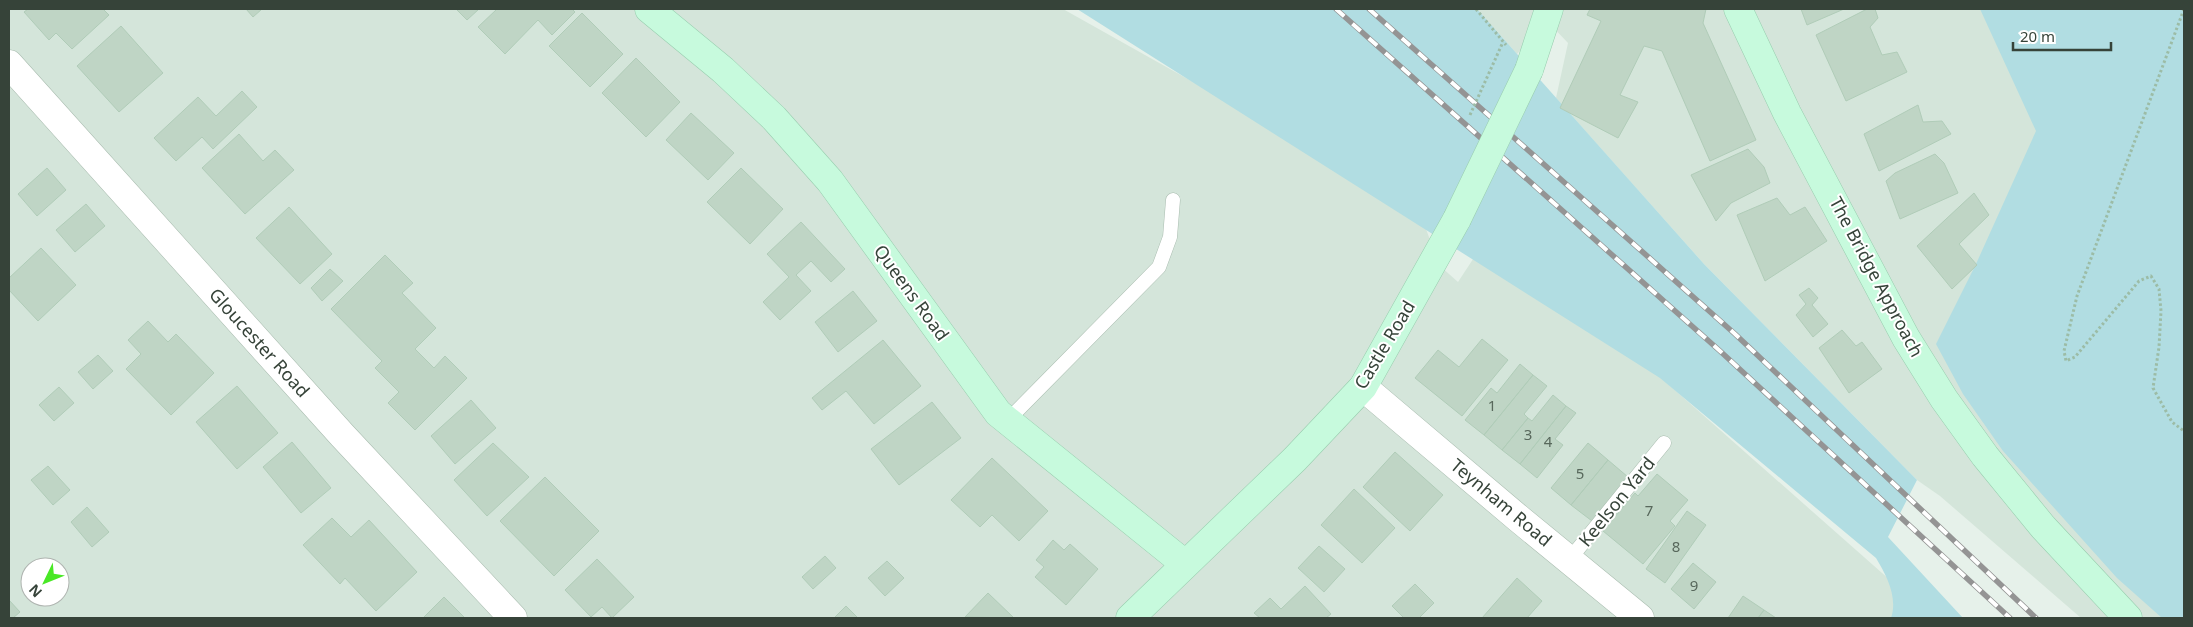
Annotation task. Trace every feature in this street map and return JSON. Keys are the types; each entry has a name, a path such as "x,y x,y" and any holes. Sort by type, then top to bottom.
{"street":[{"name":"Queens Road","path":"648,9 723,70 774,118 830,181 998,413 1185,564"},
{"name":"Castle Road","path":"1130,618 1295,460 1363,387 1457,219 1529,70 1549,9"},
{"name":"The Bridge Approach","path":"1738,9 1787,113 1906,338 1944,399 1985,456 2043,527 2128,618"},
{"name":"Gloucester Road","path":"9,64 342,435 513,618"},
{"name":"Teynham Road","path":"1363,387 1640,618"}],"lane":[{"path":"1007,421 1160,268 1170,237 1173,200"},
{"name":"Keelson Yard","path":"1569,560 1664,444"}],"path":[{"path":"1476,9 1529,70"},
{"path":"2184,9 2077,296 2064,351 2066,361 2075,357 2140,281 2150,276 2159,289 2160,311 2153,388 2172,422 2184,431"}],"shaded area":[{"path":"9,9 1063,9 1418,208 1440,266 1458,282 1481,247 1565,293 1933,618 9,618"},
{"path":"1077,9 1477,9 1704,264 1917,480 1888,537 1963,618 1891,618 1893,603 1890,587 1876,558 1660,378"},
{"path":"1477,9 2184,9 2184,618 2081,618 1940,496 1917,480 1704,264 1556,98 1568,43 1548,22 1517,54"},
{"path":"1980,9 2184,9 2184,618 2162,618 2117,578 2003,451 1963,394 1936,344 1976,264 2036,131"}],"building":[{"path":"28,9 103,9 109,15 72,49 56,33 49,40 24,12"},
{"path":"246,9 262,9 253,17"},
{"path":"456,9 479,9 467,20"},
{"path":"497,9 572,9 575,12 552,35 538,20 505,54 478,27"},
{"path":"1590,9 1706,9 1703,23 1756,140 1710,161 1662,51 1644,46 1620,95 1638,102 1618,138 1560,108 1601,21 1587,15"},
{"path":"1801,9 1844,9 1807,25"},
{"path":"1867,9 1875,9 1878,18 1870,27 1882,55 1897,52 1907,72 1846,101 1816,35"},
{"path":"582,13 623,54 590,87 549,46"},
{"path":"121,26 163,73 119,112 77,66"},
{"path":"636,58 680,102 646,137 602,93"},
{"path":"242,91 257,107 213,149 202,137 176,161 154,138 198,97 216,116"},
{"path":"1918,105 1923,122 1942,121 1951,134 1879,171 1864,134"},
{"path":"691,113 734,153 708,180 666,140"},
{"path":"239,134 263,161 275,150 294,170 245,214 202,168"},
{"path":"1748,149 1764,167 1770,183 1731,203 1716,221 1691,175"},
{"path":"1935,154 1944,163 1958,193 1900,219 1886,181 1895,173"},
{"path":"47,168 66,190 37,216 18,194"},
{"path":"741,168 783,209 750,244 707,202"},
{"path":"1974,193 1989,215 1959,244 1977,265 1952,289 1917,246"},
{"path":"1777,198 1790,215 1805,207 1827,241 1765,281 1737,215"},
{"path":"86,204 105,226 75,252 56,230"},
{"path":"289,207 332,254 300,284 256,238"},
{"path":"801,222 845,269 831,282 811,261 796,275 811,291 780,320 763,302 789,277 767,254"},
{"path":"41,248 76,285 38,321 9,290 9,278"},
{"path":"385,255 413,283 402,293 436,328 415,349 434,368 445,356 467,378 415,430 388,403 399,392 375,368 382,361 331,309"},
{"path":"330,269 343,281 322,301 311,288"},
{"path":"1809,288 1818,298 1812,305 1828,324 1813,337 1796,315 1806,304 1799,295"},
{"path":"853,291 877,321 838,352 815,322"},
{"path":"148,321 168,342 176,334 214,373 171,415 126,369 141,354 128,340"},
{"path":"1842,330 1856,346 1862,342 1882,369 1849,393 1819,348"},
{"path":"1482,339 1508,360 1462,416 1415,378 1438,350 1459,367"},
{"path":"883,340 921,386 874,424 846,391 822,410 812,398"},
{"path":"98,355 113,371 93,389 78,372"},
{"path":"1520,364 1533,375 1484,435 1465,420 1491,388 1497,393"},
{"path":"1533,375 1547,386 1524,414 1528,418 1502,450 1484,435"},
{"path":"237,386 278,433 237,469 196,422"},
{"path":"59,387 74,403 54,421 39,405"},
{"path":"1553,395 1566,406 1520,464 1502,450 1528,418 1532,421"},
{"path":"471,400 496,428 455,464 431,436"},
{"path":"932,402 961,438 899,485 871,449"},
{"path":"1566,406 1576,413 1555,439 1563,445 1537,478 1520,464"},
{"path":"292,442 331,488 301,513 263,467"},
{"path":"493,443 529,477 487,516 454,480"},
{"path":"1588,443 1608,460 1571,505 1551,488"},
{"path":"1395,452 1443,495 1410,531 1363,487"},
{"path":"992,458 1048,511 1019,541 992,515 980,527 951,500"},
{"path":"1608,460 1628,477 1592,521 1571,505"},
{"path":"48,466 70,490 53,505 31,480"},
{"path":"1657,474 1688,500 1670,521 1675,526 1643,564 1603,531 1635,493 1638,496"},
{"path":"545,477 599,531 554,576 500,521"},
{"path":"1354,489 1395,528 1362,563 1321,525"},
{"path":"87,507 109,532 92,547 71,522"},
{"path":"1687,511 1706,525 1665,583 1646,569"},
{"path":"332,518 351,537 369,520 417,572 376,611 345,578 340,584 303,545"},
{"path":"1053,540 1064,550 1070,544 1098,569 1066,605 1035,577 1044,567 1036,560"},
{"path":"1319,546 1345,569 1324,592 1298,568"},
{"path":"825,556 836,568 813,589 802,577"},
{"path":"597,559 634,597 612,618 602,607 591,617 565,590"},
{"path":"887,561 904,578 885,596 868,578"},
{"path":"1693,563 1716,582 1694,609 1671,589"},
{"path":"1517,578 1542,601 1527,618 1482,618"},
{"path":"1415,584 1434,603 1419,618 1404,618 1392,606"},
{"path":"1305,586 1331,614 1326,618 1260,618 1254,613 1270,598 1281,609"},
{"path":"988,593 1014,618 965,617"},
{"path":"1743,596 1764,610 1758,618 1728,618"},
{"path":"444,597 465,618 423,618"},
{"path":"9,600 20,612 13,618 9,618"},
{"path":"846,606 858,618 834,618"},
{"path":"1764,610 1776,618 1758,618"}],"railway":[{"path":"1336,9 1720,351 2010,618"},
{"path":"1369,9 1735,334 2036,618"}]}
